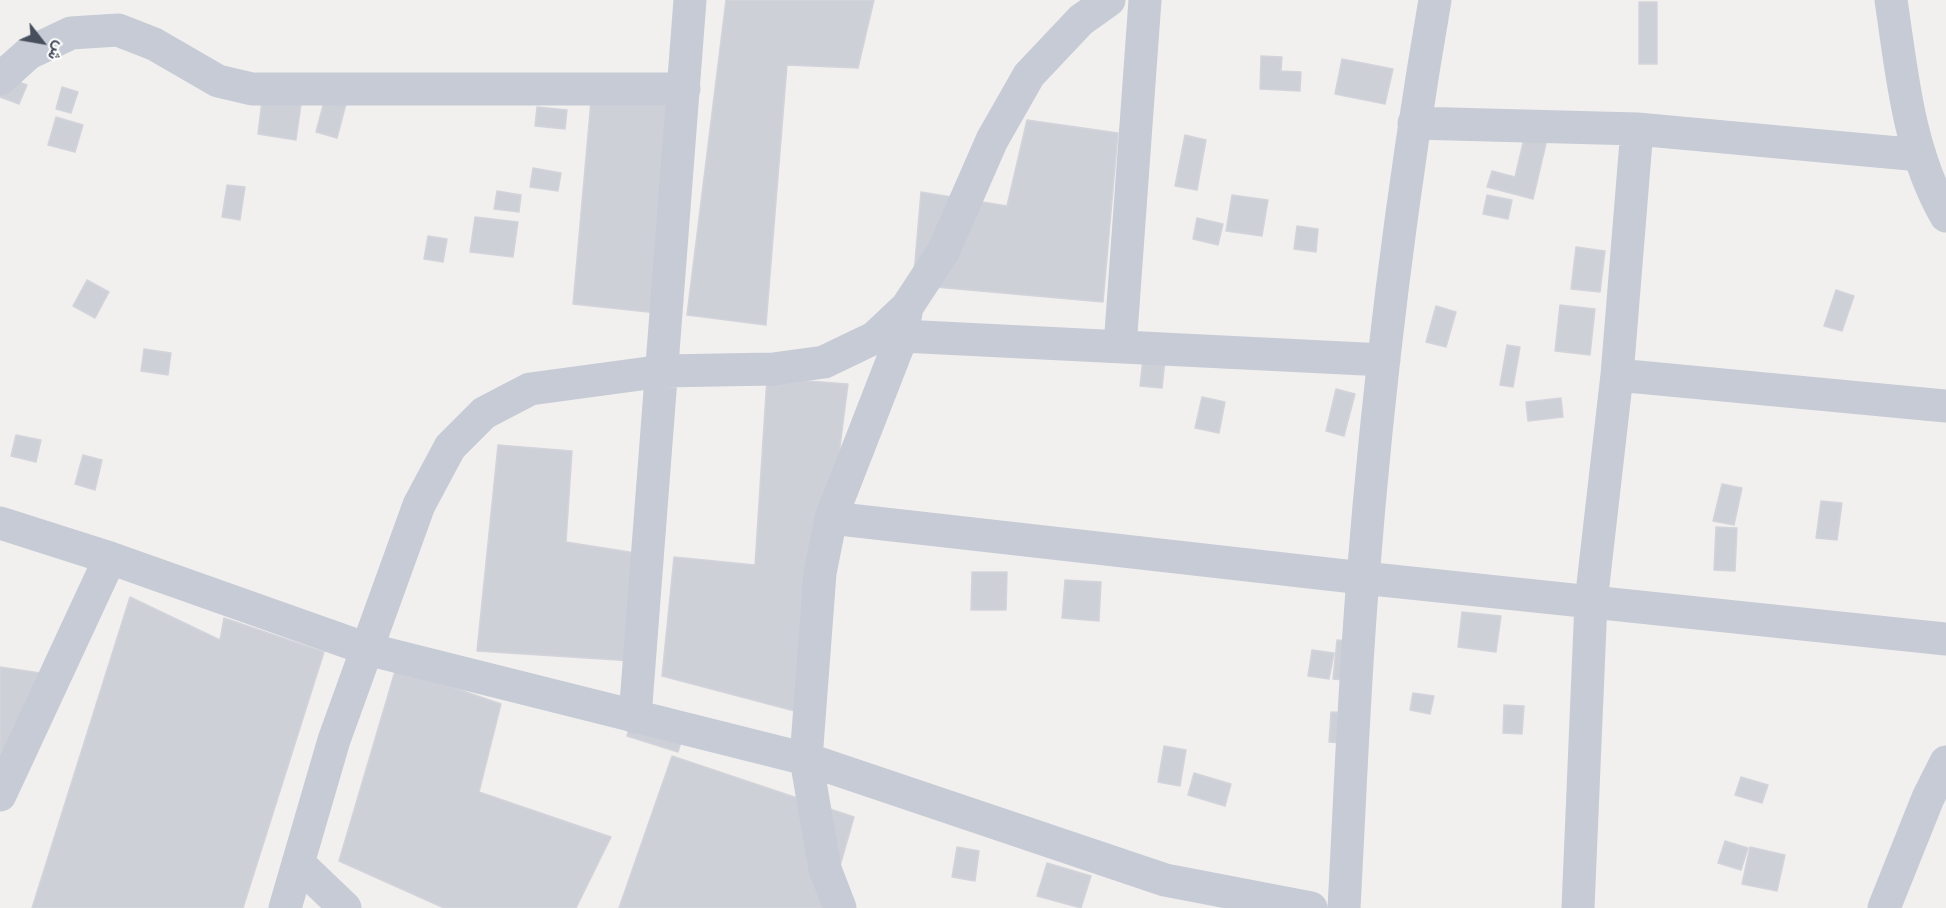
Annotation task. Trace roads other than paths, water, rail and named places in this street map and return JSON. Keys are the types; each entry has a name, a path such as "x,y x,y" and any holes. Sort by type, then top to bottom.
{"street":[{"path":"635,717 690,0"},
{"path":"840,908 825,869 806,759 820,573 831,518 904,322 943,252 992,140 1029,75 1081,20 1109,0"},
{"path":"1120,347 1145,0"},
{"path":"1344,908 1363,578 1384,360 1414,123 1435,0"},
{"path":"1891,0 1909,118 1932,191 1946,216"},
{"path":"0,79 28,53 71,33 118,30 153,44 218,81 252,89 684,89"},
{"path":"1414,123 1637,129 1920,155"},
{"path":"1578,908 1591,602 1617,375 1637,129"},
{"path":"285,908 334,740 419,505 450,447 484,412 530,389 663,372 773,369 824,362 904,322 1120,347 1384,360"},
{"path":"1617,375 1946,406"},
{"path":"831,518 1363,578 1946,639"},
{"path":"0,523 110,558 367,650 806,759 1165,880 1311,908"},
{"path":"0,795 110,558"},
{"path":"1884,908 1928,798 1946,762"},
{"path":"298,863 345,908"}]}
